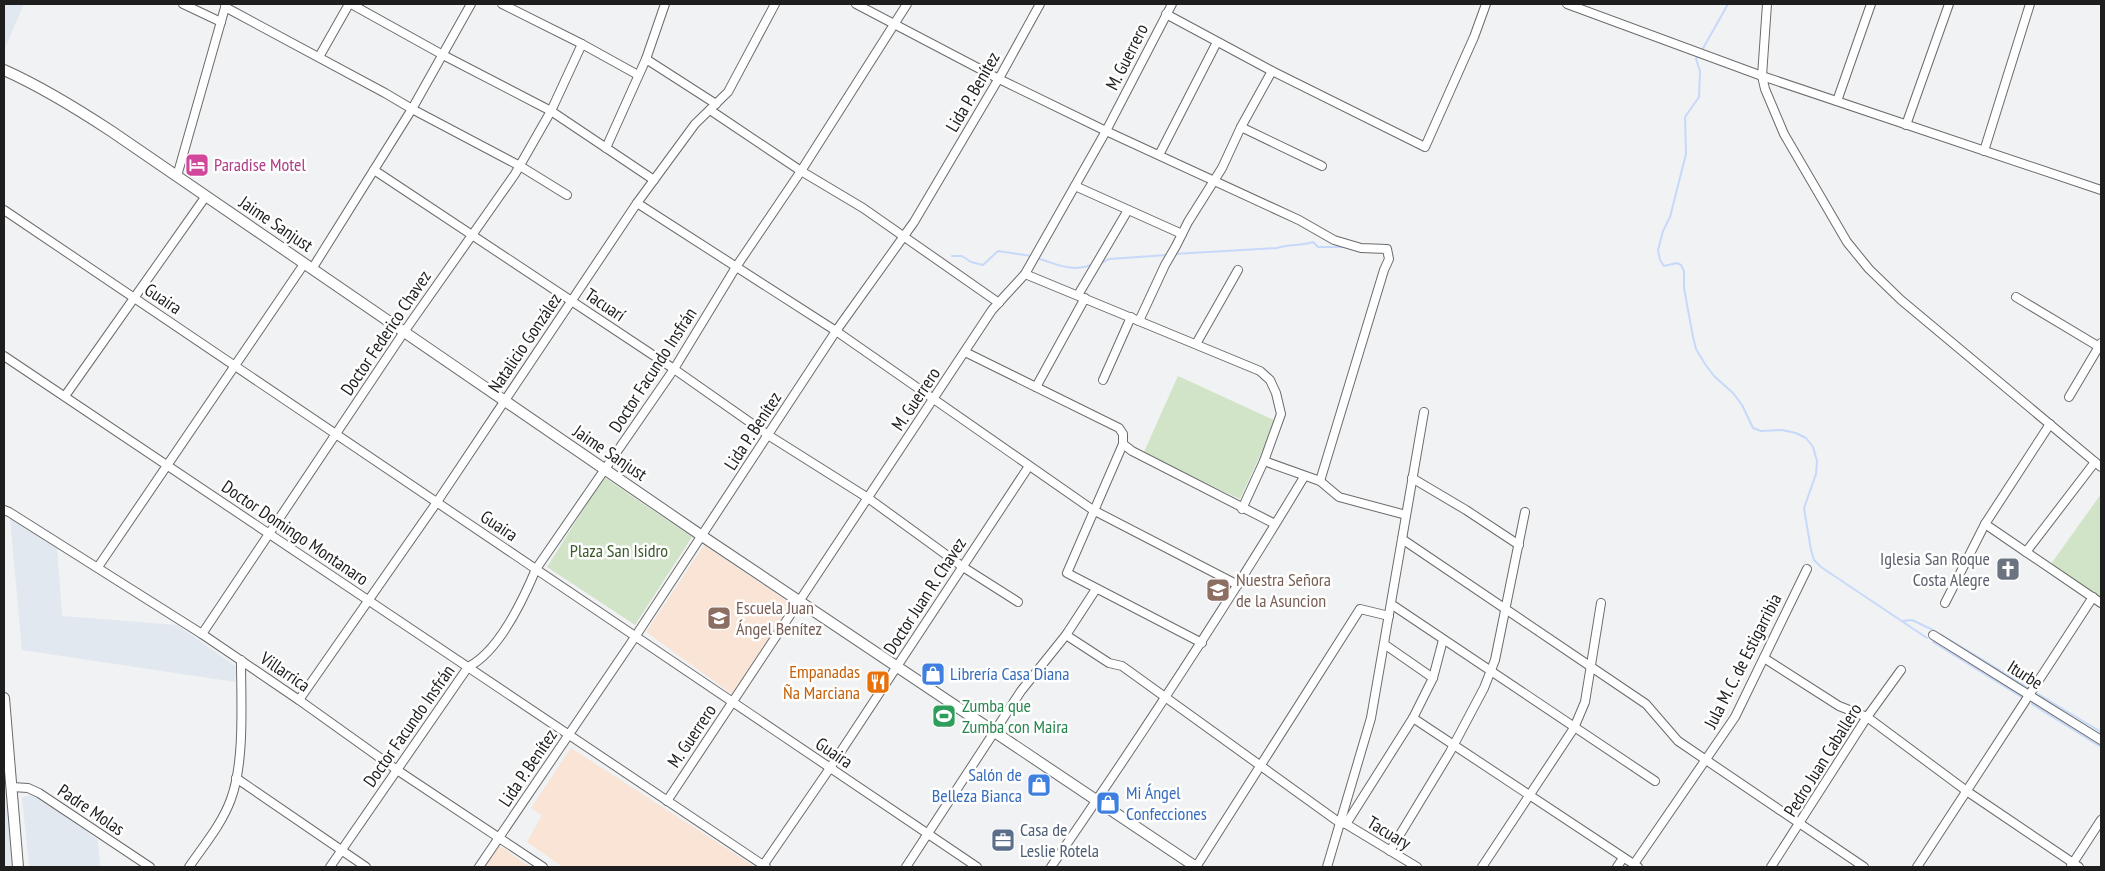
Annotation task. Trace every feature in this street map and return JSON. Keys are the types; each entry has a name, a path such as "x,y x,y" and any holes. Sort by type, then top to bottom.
{"main road":[{"name":"Jaime Sanjust","path":"4,70 36,84 62,99 702,536 1196,867"},
{"path":"4,698 18,867"}],"street":[{"path":"182,4 221,22"},
{"path":"319,57 350,4 551,111 654,180"},
{"path":"98,567 166,464 308,266 374,170 412,109 471,4"},
{"path":"502,4 582,44 638,75"},
{"path":"606,148 646,59 666,4"},
{"name":"Natalicio González","path":"299,700 437,502 637,203 694,124 728,92 775,4"},
{"path":"856,4 999,79 1106,131 1299,220 1334,240 1361,248 1387,249 1390,259 1384,270 1320,481"},
{"name":"Doctor Facundo Insfrán","path":"330,867 468,667 479,662 507,627 536,569 674,369 736,267 802,171 908,4"},
{"name":"Lida P. Benítez","path":"479,867 635,638 836,331 903,237 999,79 1040,4"},
{"path":"1161,4 1217,42 1425,147 1474,37 1486,4"},
{"path":"1567,4 1762,76 2101,190"},
{"path":"1766,4 1762,76 1784,134 1847,242 1869,269 1901,300 2098,465 2026,552"},
{"path":"1837,101 1871,4"},
{"path":"1906,125 1949,4"},
{"path":"1984,151 2030,4"},
{"path":"177,176 226,5 412,109 520,166 567,195"},
{"name":"M. Guerrero","path":"667,801 998,303 1025,274 1106,131 1169,9"},
{"path":"1159,155 1217,42"},
{"name":"Doctor Federico Chavez","path":"202,634 404,332 520,166 551,111 582,44"},
{"path":"646,59 716,104"},
{"path":"1103,380 1188,222 1215,180 1241,127 1272,71"},
{"path":"710,110 802,171 863,208 998,303"},
{"path":"1241,127 1322,166"},
{"name":"Tacuarí","path":"374,170 674,369 768,435 868,498 963,566 1018,602"},
{"path":"1075,186 1182,234"},
{"path":"65,396 206,196"},
{"path":"637,203 836,331 1093,510 1238,585"},
{"name":"Guaira","path":"4,210 536,569 635,638 977,867"},
{"path":"1036,387 1098,262 1128,210"},
{"path":"1196,344 1238,270"},
{"path":"1025,274 1260,371 1270,380 1276,393 1281,414 1264,461 1242,509"},
{"path":"2016,297 2101,346 2068,397"},
{"path":"965,352 1118,428 1123,434 1123,444 1067,574 1202,642"},
{"name":"Doctor Domingo Montanaro","path":"4,356 764,867"},
{"path":"1327,867 1343,823 1371,718 1424,412"},
{"path":"1944,603 1985,524 2050,424"},
{"path":"1123,444 1132,451 1242,509 1275,524"},
{"path":"1264,461 1304,477 1320,481 1339,497 1406,515"},
{"name":"Doctor Juan R. Chavez","path":"764,867 1029,466"},
{"path":"1051,867 1167,697 1304,477"},
{"path":"1412,478 1519,545"},
{"name":"Villarrica","path":"4,510 98,567 202,634 397,770 543,867"},
{"path":"1390,851 1454,746 1484,688 1495,660 1525,512"},
{"path":"1985,524 2101,603"},
{"path":"1402,539 1646,704 1678,741 1864,867"},
{"name":"Jula M. C. de Estigarribia","path":"1636,866 1736,717 1807,569"},
{"path":"906,867 1021,691 1066,635 1096,589"},
{"path":"1917,867 1968,792 2093,597"},
{"path":"1482,867 1574,728 1584,702 1601,603"},
{"path":"1391,604 1655,781"},
{"path":"1196,867 1360,609 1389,616"},
{"name":"Tacuary","path":"1066,635 1109,663 1122,666 1343,823 1417,867"},
{"name":"Iturbe","path":"1933,635 2101,740"},
{"path":"1343,823 1412,718 1433,678 1443,640"},
{"path":"1384,644 1433,678"},
{"path":"1764,658 1839,706 1867,717 1968,792 2074,866 2101,820"},
{"path":"189,867 221,820 232,797 240,746 241,660"},
{"name":"Pedro Juan Caballero","path":"1771,867 1867,717 1901,670"},
{"path":"1412,718 1636,866"},
{"path":"236,778 366,867"},
{"name":"Padre Molas","path":"12,787 28,788 39,794 150,867"},
{"path":"1617,867 1623,858"}],"shaded area":[{"path":"4,4 24,4 5,48 4,47"},
{"path":"10,518 57,545 62,616 177,625 237,667 235,682 22,650"},
{"name":"Escuela Juan Ángel Benítez","path":"704,545 791,604 732,694 646,632"},
{"path":"571,748 752,865 750,867 563,867 527,842 542,815 531,808"},
{"path":"4,757 12,867 4,867"},
{"path":"35,795 98,840 100,867 29,867 22,797"},
{"path":"499,845 530,867 484,867"}],"green space":[{"path":"1178,376 1276,421 1240,499 1143,454"},
{"name":"Plaza San Isidro","path":"604,477 692,537 635,625 547,567"},
{"path":"2101,494 2101,599 2051,564"}],"waterway":[{"path":"1701,52 1728,4"},
{"path":"1698,56 1696,59 1700,71 1699,97 1685,117 1686,154 1670,217 1663,231 1658,250 1660,260 1664,266 1677,263 1681,265 1684,271 1684,288 1696,349 1714,376 1733,393 1742,405 1753,428 1761,431 1782,430 1796,433 1806,438 1813,447 1817,461 1816,474 1804,508 1814,560 1821,567 1927,638"},
{"path":"1174,254 1277,248 1313,242 1318,247 1343,247"},
{"path":"952,256 962,256 971,262 983,265 998,251 1031,256"},
{"path":"1101,263 1109,259 1167,255"},
{"path":"1036,258 1070,268 1091,265"},
{"path":"1903,621 1912,620 1933,630"},
{"path":"1940,634 2029,688"},
{"path":"1933,642 2023,698"},
{"path":"2038,694 2101,732"},
{"path":"2032,704 2101,747"}],"place":[{"name":"Paradise Motel","path":"197,165"},
{"name":"Iglesia San Roque Costa Alegre","path":"2008,569"},
{"name":"Nuestra Señora de la Asuncion","path":"1218,590"},
{"name":"Escuela Juan Ángel Benítez","path":"719,618"},
{"name":"Librería Casa Diana","path":"933,674"},
{"name":"Empanadas Ña Marciana","path":"878,682"},
{"name":"Zumba que Zumba con Maira","path":"944,716"},
{"name":"Salón de Belleza Bianca","path":"1039,785"},
{"name":"Mi Ángel Confecciones","path":"1108,803"},
{"name":"Casa de Leslie Rotela","path":"1003,840"}]}
